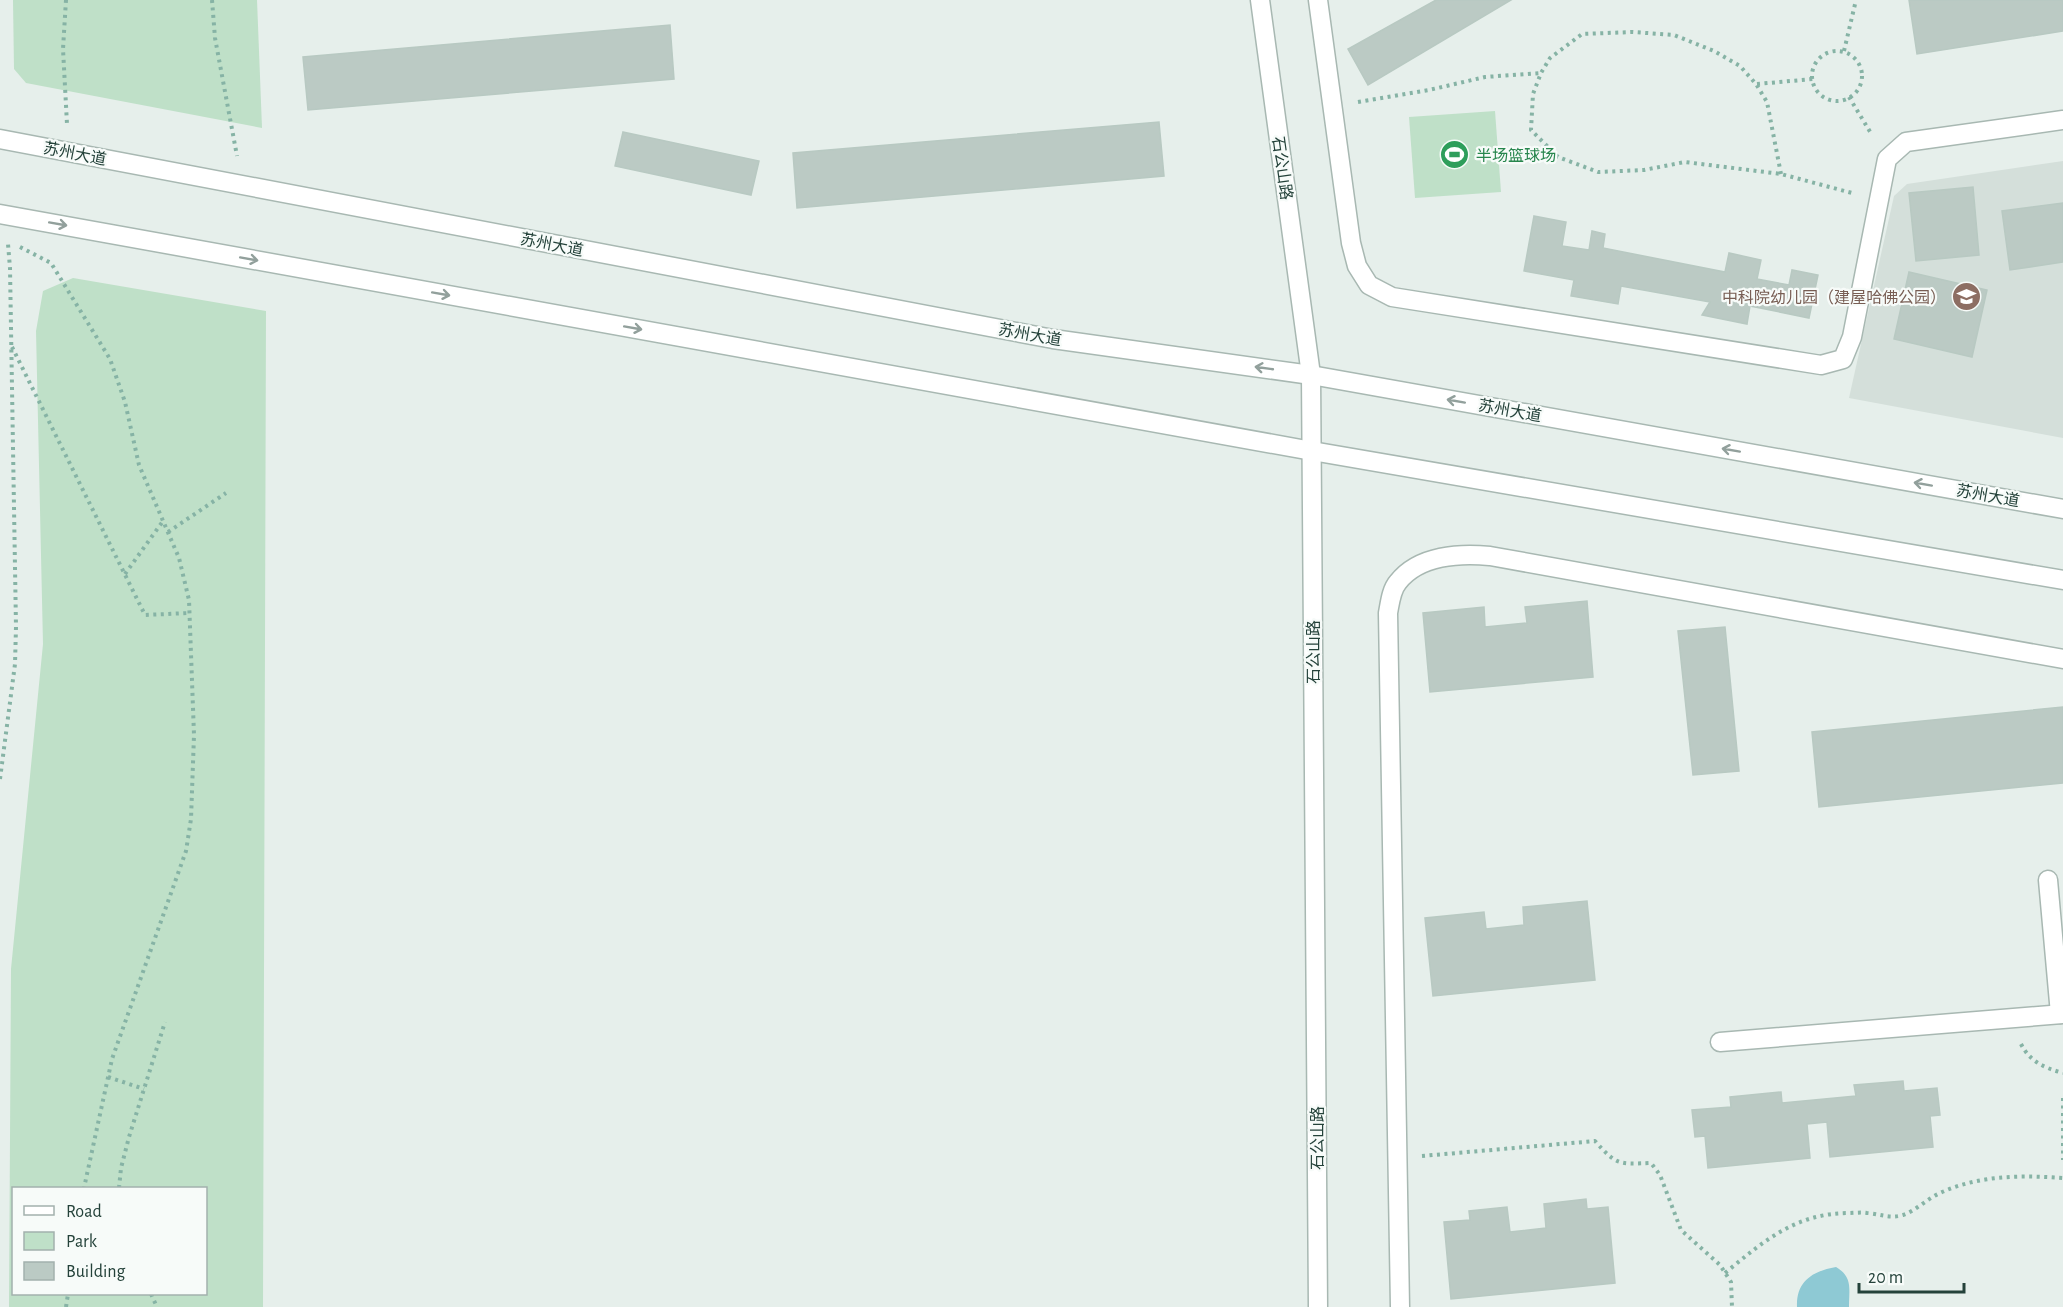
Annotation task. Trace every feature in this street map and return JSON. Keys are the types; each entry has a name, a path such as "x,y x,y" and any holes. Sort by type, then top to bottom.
{"street":[{"name":"石公山路","path":"1260,0 1311,375 1318,1307"},
{"path":"1318,0 1351,243 1357,266 1369,285 1392,297 1821,365 1843,359 1852,337 1887,159 1905,142 2063,120"},
{"name":"苏州大道","path":"0,139 1053,339 1311,375 2063,509"},
{"path":"0,214 1312,451 2063,580"},
{"path":"1400,1307 1388,613 1398,582 1416,567 1440,558 1469,554 1490,556 2063,659"},
{"path":"1720,1042 2061,1014 2048,880"}],"path":[{"path":"66,0 63,49 68,152"},
{"path":"212,0 215,38 242,185"},
{"path":"1844,51 1857,0"},
{"path":"1782,174 1767,102 1756,84 1740,66 1714,51 1674,35 1633,32 1582,34 1550,58 1533,94 1531,130 1558,157 1598,172 1644,170 1685,162 1782,174 1879,200"},
{"path":"1844,51 1858,61 1862,77 1856,92 1849,98 1833,100 1826,98 1819,93 1813,79 1813,71 1820,57 1827,53 1844,51"},
{"path":"1333,106 1429,90 1485,77 1541,73"},
{"path":"1756,84 1813,79"},
{"path":"1849,98 1887,159"},
{"path":"0,779 16,646 8,240 51,263 110,359 125,402 139,465 179,558 189,600 194,735 191,819 186,851 112,1059 84,1187"},
{"path":"11,344 145,615 189,613"},
{"path":"168,532 226,493"},
{"path":"125,574 163,521"},
{"path":"2008,1019 2024,1050 2042,1067 2063,1073"},
{"path":"119,1187 121,1168 165,1022"},
{"path":"108,1077 144,1089"},
{"path":"2063,1098 2063,1160"},
{"path":"1398,1158 1595,1141 1606,1154 1621,1164 1651,1163 1660,1175 1682,1230 1720,1265 1731,1282 1732,1307"},
{"path":"1725,1273 1766,1240 1797,1222 1839,1213 1868,1213 1893,1217 1905,1215 1939,1194 1991,1178 2021,1175 2063,1178"}],"shaded area":[{"name":"中科院幼儿园（建屋哈佛公园）","path":"2063,161 2063,438 1849,398 1894,196 1907,184"}],"green space":[{"path":"13,0 257,0 262,128 26,83 14,69"},
{"name":"半场篮球场","path":"1495,111 1501,192 1415,198 1409,117"},
{"path":"73,278 266,311 263,1307 9,1307 11,969 43,644 36,331 43,291"}],"water":[{"path":"1836,1267 1848,1279 1849,1307 1797,1307 1799,1290 1803,1284 1820,1271"}],"building":[{"path":"1436,0 1511,0 1368,85 1348,49"},
{"path":"1909,0 2063,0 2063,31 1917,54"},
{"path":"670,25 674,79 308,110 303,57"},
{"path":"1159,122 1164,176 797,208 793,153"},
{"path":"623,132 759,161 751,195 615,166"},
{"path":"1973,187 1979,255 1916,261 1909,193"},
{"path":"2063,203 2063,262 2010,270 2002,211"},
{"path":"1534,216 1566,222 1562,246 1589,250 1592,231 1605,234 1603,248 1725,272 1729,253 1761,260 1757,279 1789,285 1792,270 1818,275 1809,318 1750,306 1747,324 1702,315 1710,302 1621,286 1618,304 1571,296 1574,280 1524,271"},
{"path":"1909,272 1987,290 1972,357 1894,339"},
{"path":"1587,601 1593,677 1430,692 1423,613 1484,607 1485,627 1527,623 1525,607"},
{"path":"1725,627 1739,771 1693,775 1678,631"},
{"path":"2063,707 2063,783 1819,807 1812,732"},
{"path":"1587,901 1595,980 1433,996 1425,918 1484,912 1486,929 1524,925 1523,907"},
{"path":"1903,1081 1904,1091 1937,1088 1940,1115 1930,1116 1933,1147 1830,1157 1827,1122 1807,1124 1810,1158 1708,1168 1705,1136 1695,1137 1692,1110 1731,1107 1730,1097 1781,1092 1782,1103 1856,1096 1854,1085"},
{"path":"1586,1199 1587,1209 1608,1207 1615,1283 1451,1299 1444,1222 1470,1220 1469,1211 1507,1207 1510,1232 1546,1228 1544,1204"}],"place":[{"name":"半场篮球场","path":"1455,155"},
{"name":"中科院幼儿园（建屋哈佛公园）","path":"1967,297"}]}
